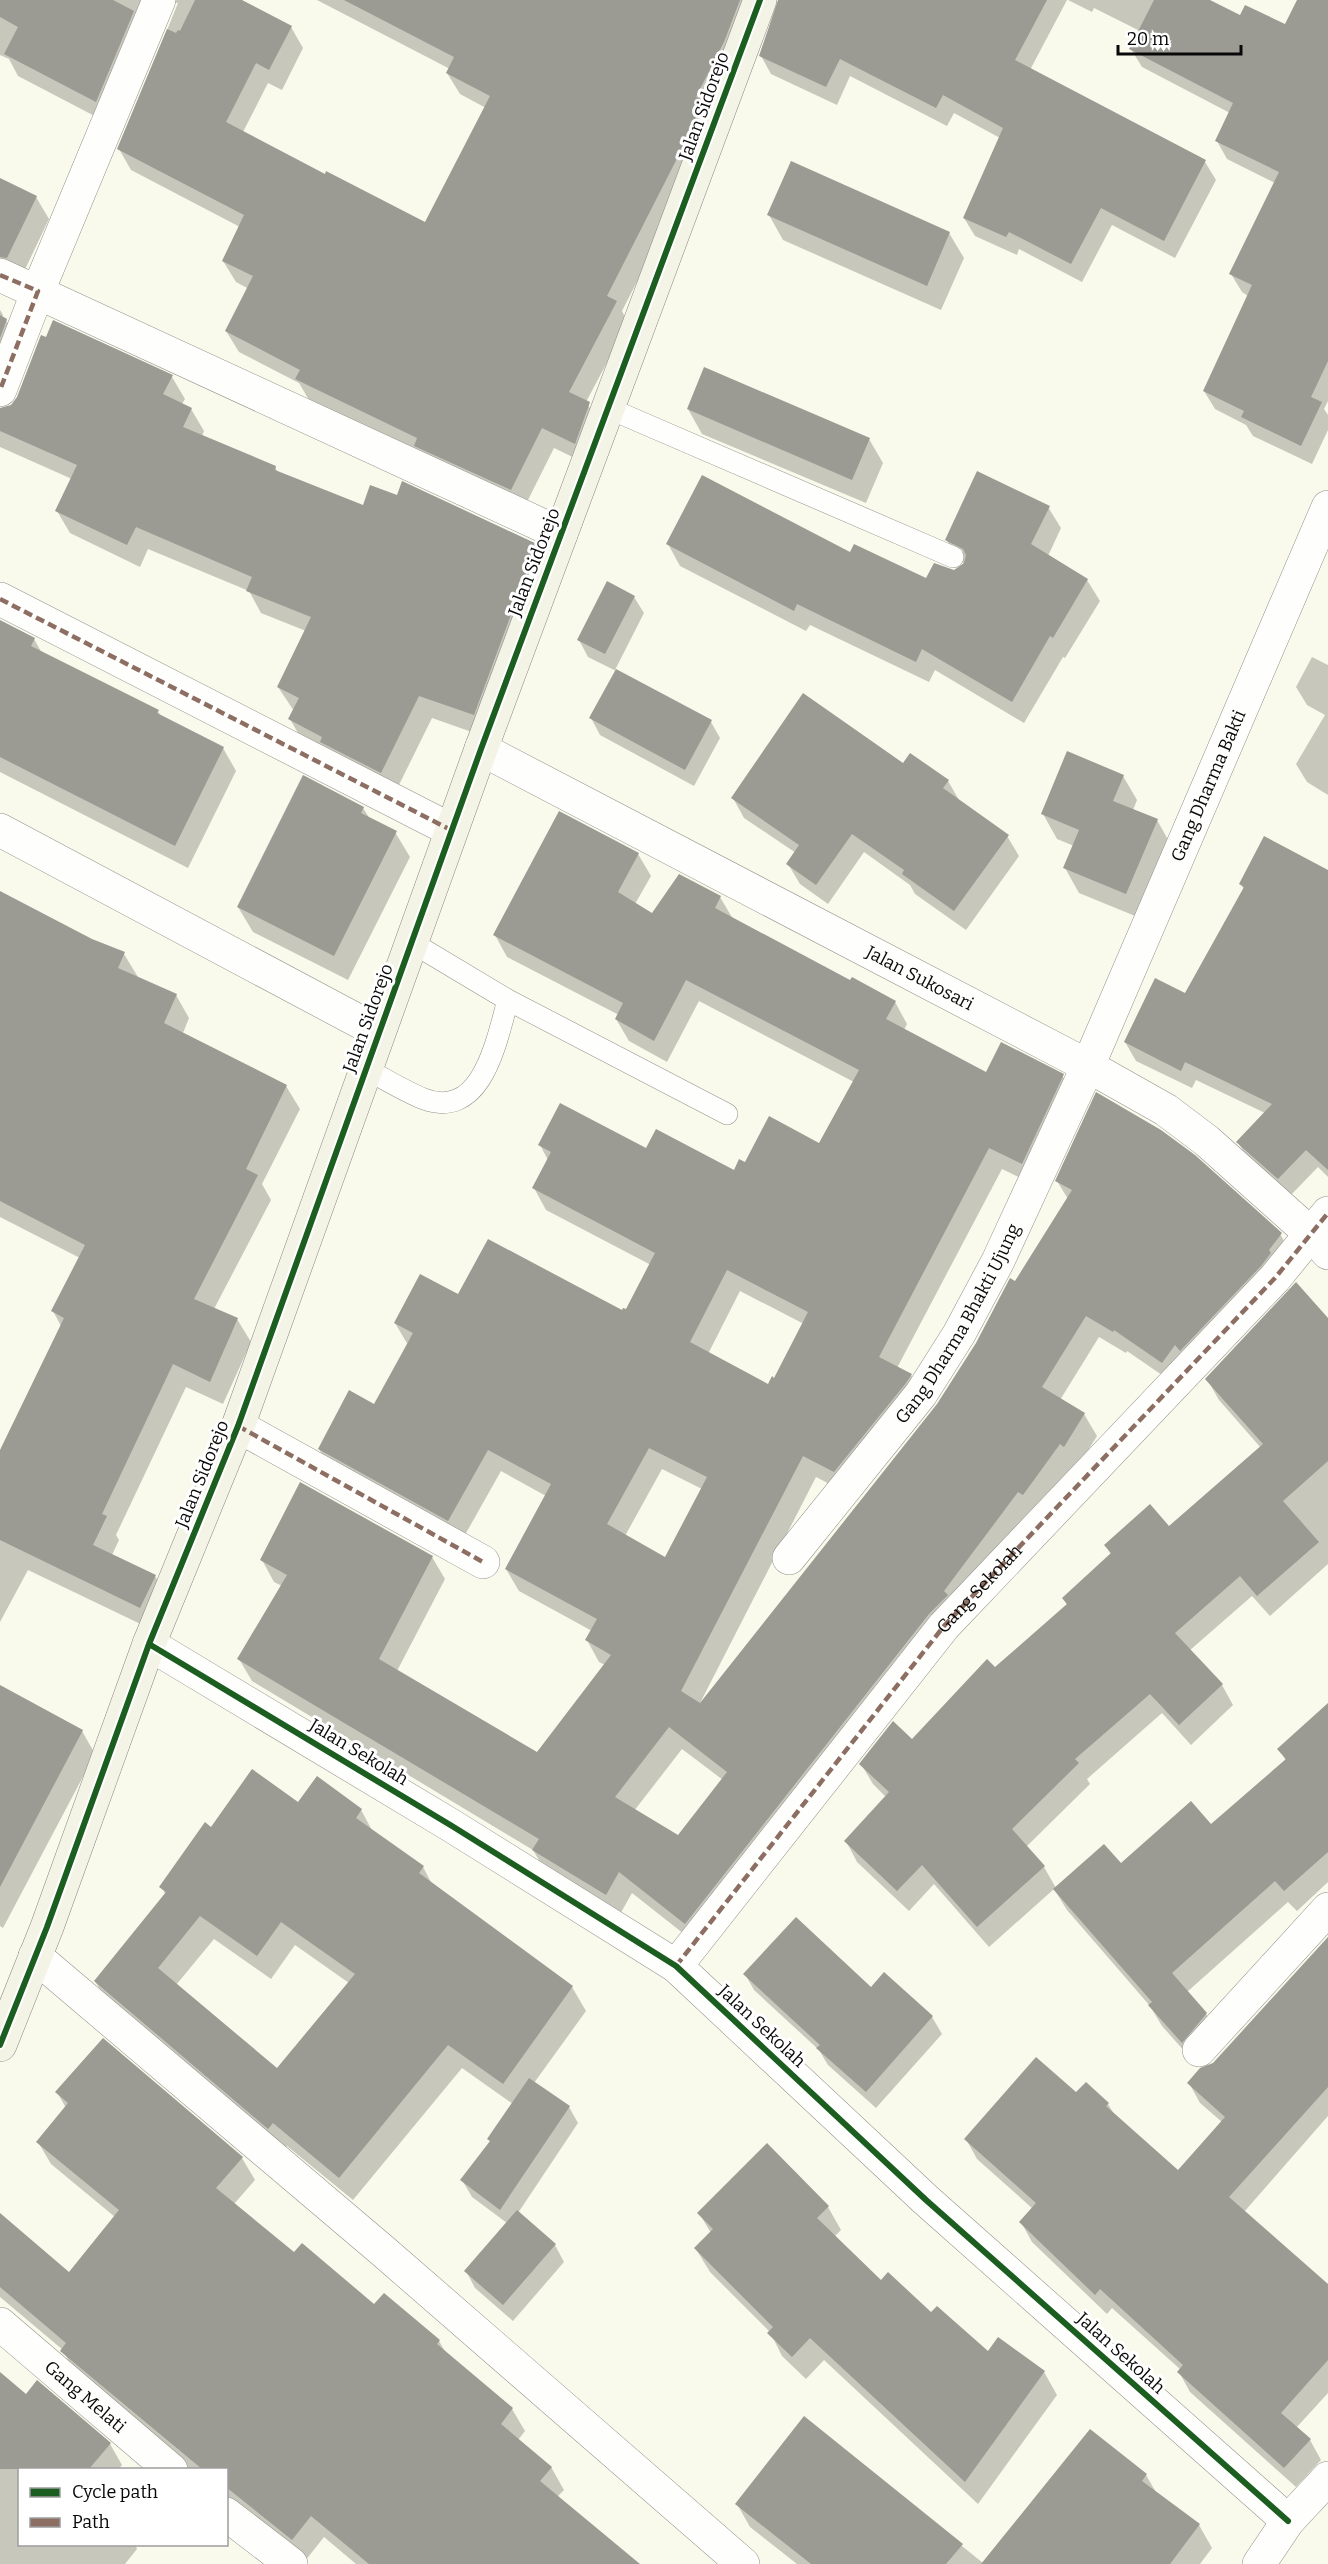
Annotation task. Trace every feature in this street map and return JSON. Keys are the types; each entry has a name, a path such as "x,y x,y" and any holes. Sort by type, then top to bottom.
{"street":[{"path":"0,390 38,291 159,0"},
{"name":"Jalan Sidorejo","path":"0,2045 35,1956 149,1644 238,1426 451,830 760,0"},
{"path":"0,275 561,534"},
{"name":"Gang Dharma Bakti","path":"1088,1066 1328,507"},
{"path":"0,599 451,830"},
{"name":"Jalan Sukosari","path":"481,749 1088,1066 1166,1110 1322,1233"},
{"path":"0,830 379,1032"},
{"name":"Gang Dharma Bhakti Ujung","path":"789,1558 921,1394 959,1334 998,1261 1088,1066"},
{"name":"Gang Sekolah","path":"676,1966 944,1626 1275,1278 1322,1233"},
{"path":"238,1426 483,1562"},
{"name":"Jalan Sekolah","path":"149,1644 441,1820 676,1966 926,2200 1288,2521"},
{"path":"1199,2050 1328,1909"},
{"path":"35,1956 383,2251 743,2564"},
{"name":"Gang Melati","path":"0,2324 170,2468"},
{"path":"1258,2564 1288,2521 1328,2478"},
{"path":"228,2516 291,2564"}],"lane":[{"path":"609,408 953,557"},
{"path":"411,942 508,999 728,1114"},
{"path":"366,1070 425,1099 445,1103 461,1099 478,1083 488,1065 508,999"}],"building":[{"path":"0,0 113,0 134,11 96,102 4,54 18,27 0,17"},
{"path":"195,0 242,0 292,26 269,70 256,63 226,122 325,174 326,171 425,222 490,96 446,73 454,57 344,0 740,0 724,42 696,97 703,100 691,131 607,296 617,301 569,392 590,402 575,444 542,428 511,490 414,446 417,438 295,379 300,370 225,331 253,276 222,261 244,215 117,149 167,29 176,33 180,31"},
{"path":"778,0 1047,0 1015,60 1206,160 1164,241 1101,208 1071,264 1009,232 1006,237 963,218 1003,128 943,95 936,108 840,59 826,87 759,56"},
{"path":"1154,0 1210,0 1240,15 1245,5 1285,24 1297,0 1328,0 1328,361 1311,397 1322,402 1301,446 1241,417 1244,411 1203,391 1252,285 1229,274 1279,172 1215,141 1233,103 1129,49"},
{"path":"791,161 950,232 927,286 767,215"},
{"path":"0,178 37,196 7,258 0,257"},
{"path":"0,315 7,319 0,338"},
{"path":"53,320 173,375 163,394 192,408 183,427 276,466 275,470 363,505 370,485 397,495 402,481 537,544 474,715 419,696 381,773 320,742 322,737 288,719 299,698 277,687 311,617 246,591 252,577 136,527 127,545 55,511 77,465 0,431 0,408 11,405 17,397 41,335 46,337"},
{"path":"704,367 870,438 852,480 687,409"},
{"path":"977,471 1050,506 1031,544 1088,579 1053,638 1050,636 1012,702 922,649 916,662 797,604 794,611 666,544 702,475 850,552 854,544 926,578 934,563 954,570 964,563 966,555 963,549 945,540"},
{"path":"607,581 635,596 605,654 577,640"},
{"path":"0,620 35,638 31,646 159,710 157,713 224,747 175,846 0,757"},
{"path":"616,669 712,720 685,770 589,718"},
{"path":"803,693 903,763 910,753 949,780 943,788 1009,835 954,911 902,874 904,870 852,834 816,885 786,864 799,845 731,798"},
{"path":"1067,751 1124,775 1113,801 1158,819 1126,894 1063,868 1079,830 1041,814"},
{"path":"303,775 364,807 361,813 397,831 334,956 237,907"},
{"path":"559,811 639,853 618,892 652,913 679,874 721,896 715,908 850,980 852,977 896,1001 886,1019 986,1072 1001,1042 1064,1074 1022,1164 989,1148 879,1357 912,1374 906,1383 834,1472 803,1456 681,1691 700,1703 937,1404 976,1343 1010,1278 1015,1281 1072,1190 1055,1181 1096,1092 1161,1130 1195,1155 1282,1233 1269,1250 1271,1253 1261,1266 1180,1351 1175,1345 1162,1363 1114,1330 1113,1332 1086,1316 1042,1387 1085,1413 1064,1447 1060,1444 1023,1495 1018,1492 944,1591 948,1595 929,1614 685,1924 619,1872 606,1895 532,1850 539,1839 237,1659 287,1575 260,1560 300,1482 433,1556 379,1659 537,1752 611,1655 585,1640 597,1619 505,1569 551,1484 488,1450 448,1521 318,1449 349,1390 374,1404 413,1333 394,1323 420,1274 458,1294 488,1239 622,1310 626,1309 655,1253 532,1188 551,1152 538,1145 560,1103 646,1148 656,1129 734,1170 739,1159 745,1162 769,1116 819,1143 859,1070 686,980 654,1041 615,1019 623,1003 493,935","holes":["727,1270 808,1312 774,1378 772,1376 768,1384 690,1342","649,1448 707,1477 665,1557 607,1524","669,1727 727,1772 678,1835 615,1797"]},
{"path":"1264,836 1328,870 1328,1170 1306,1150 1278,1179 1236,1142 1272,1104 1185,1062 1181,1071 1124,1042 1155,978 1185,993 1244,887 1239,884"},
{"path":"0,891 92,939 125,952 118,968 177,994 164,1023 287,1085 246,1169 258,1175 194,1299 238,1318 210,1382 173,1364 102,1514 107,1516 93,1545 156,1575 140,1608 0,1540 0,1450 64,1318 51,1311 85,1245 0,1201"},
{"path":"1296,1282 1328,1318 1328,1461 1283,1501 1319,1542 1257,1596 1240,1576 1175,1633 1223,1684 1179,1725 1150,1694 1075,1759 1079,1763 1012,1829 1045,1866 977,1927 922,1865 897,1891 844,1841 889,1792 859,1764 893,1721 912,1739 987,1659 995,1667 1067,1604 1062,1598 1111,1553 1104,1545 1150,1504 1169,1526 1263,1444 1205,1379"},
{"path":"0,1685 83,1730 0,1887"},
{"path":"1328,1703 1328,1852 1284,1891 1275,1881 1172,1973 1207,2013 1182,2043 1148,2005 1152,2002 1053,1889 1104,1844 1121,1863 1191,1801 1211,1824 1286,1759 1277,1749"},
{"path":"252,1769 298,1802 317,1776 362,1809 356,1818 424,1866 419,1873 573,1986 503,2084 448,2045 339,2178 273,2123 268,2129 94,1981 166,1892 159,1887 205,1822 211,1827","holes":["200,1916 257,1956 281,1922 355,1974 277,2068 158,1968"]},
{"path":"796,1917 871,1987 884,1972 933,2016 866,2092 816,2048 820,2045 743,1974"},
{"path":"1328,1937 1328,2087 1229,2197 1328,2284 1328,2360 1281,2413 1311,2439 1284,2468 1177,2372 1183,2365 1100,2289 1095,2295 1019,2222 1036,2203 964,2139 1036,2057 1076,2092 1086,2082 1109,2103 1106,2106 1178,2170 1225,2117 1187,2083 1200,2068 1213,2063"},
{"path":"103,2038 243,2157 216,2188 294,2252 302,2243 374,2304 384,2293 440,2340 437,2344 513,2408 501,2424 552,2467 540,2481 640,2564 369,2564 311,2516 292,2540 228,2489 228,2468 201,2468 60,2351 66,2343 0,2287 0,2213 69,2272 119,2210 36,2142 68,2103 55,2092"},
{"path":"529,2078 570,2106 500,2210 460,2180 490,2141 487,2139"},
{"path":"767,2143 829,2206 817,2218 881,2280 888,2272 931,2312 937,2306 988,2351 998,2337 1045,2371 965,2482 810,2338 792,2357 767,2333 773,2327 694,2248 713,2229 697,2213"},
{"path":"517,2210 556,2244 503,2305 464,2271"},
{"path":"0,2372 26,2394 37,2380 111,2443 90,2468 0,2469"},
{"path":"804,2416 963,2544 946,2564 811,2564 735,2504"},
{"path":"1090,2429 1147,2474 1142,2481 1200,2524 1170,2564 981,2564"}],"marked path":[{"path":"0,275 38,291 0,390"},
{"path":"0,599 451,830"},
{"path":"676,1966 944,1626 1275,1278 1328,1213"},
{"path":"238,1426 483,1562"}],"cycle path":[{"path":"0,2045 47,1927 149,1644 238,1426 481,749 760,0"},
{"path":"149,1644 452,1826 676,1966 926,2200 1288,2521"}]}
